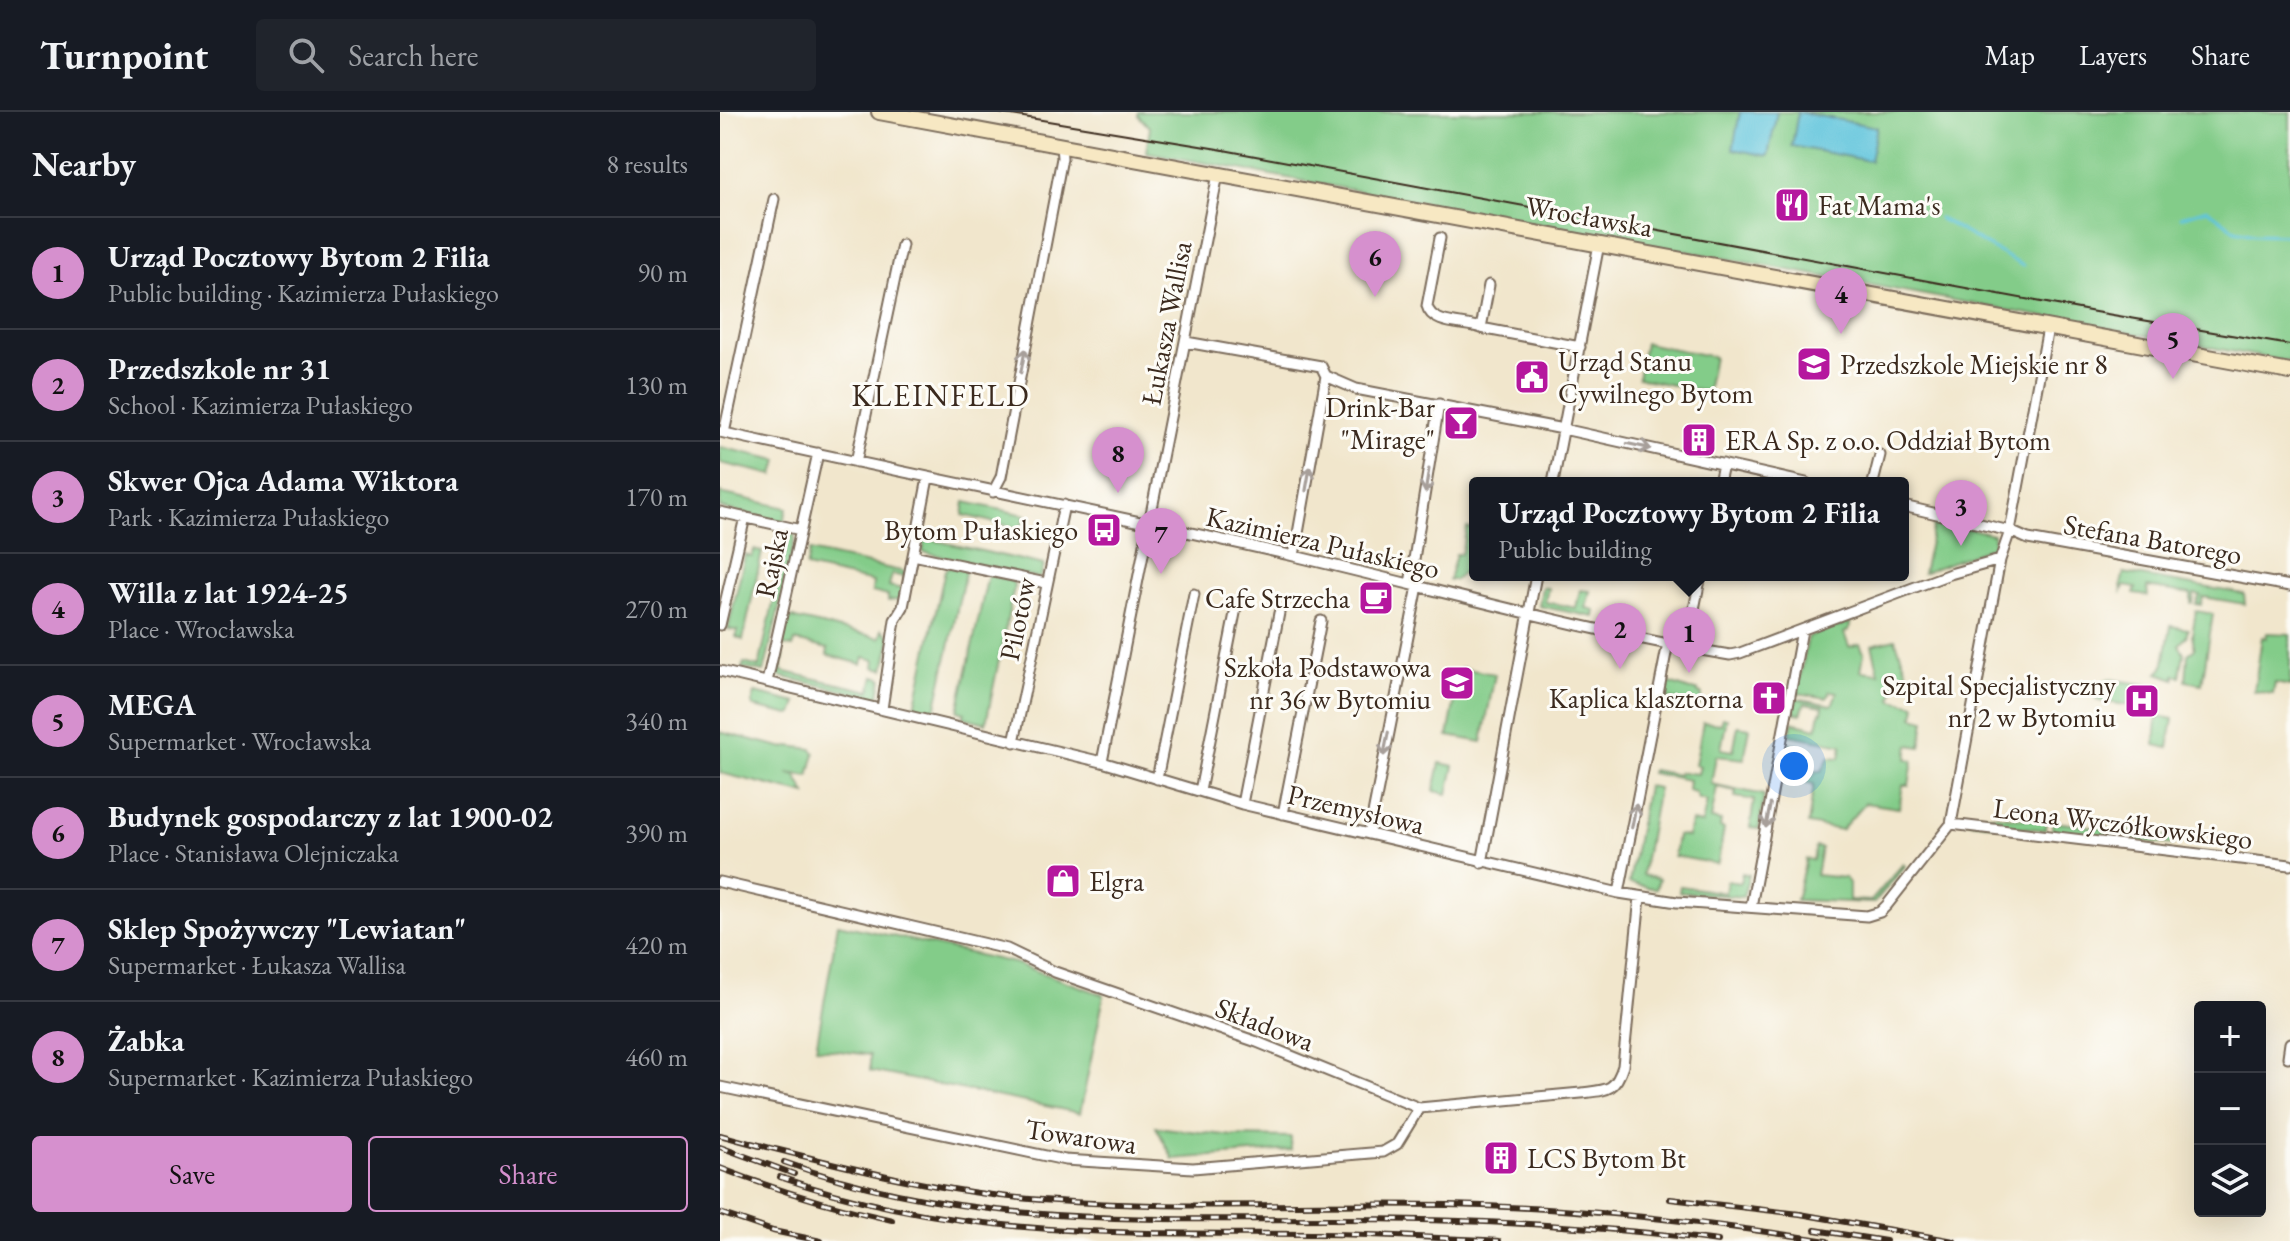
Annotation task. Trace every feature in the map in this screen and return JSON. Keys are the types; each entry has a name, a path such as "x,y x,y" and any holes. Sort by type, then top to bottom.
{"main road":[{"name":"Wrocławska","path":"879,112 2290,372"}],"street":[{"path":"993,492 1001,477 1063,155 1061,145"},
{"name":"Łukasza Wallisa","path":"1102,762 1218,174"},
{"path":"722,432 774,199"},
{"path":"1440,238 1427,306 1428,312 1435,318 1580,347"},
{"path":"1554,477 1599,244"},
{"path":"856,462 902,245"},
{"path":"1481,328 1489,285"},
{"path":"1951,824 2000,560 2010,531 2048,328"},
{"path":"1186,342 1321,366 1326,376 1294,556"},
{"path":"1326,376 1356,389 1563,429 1780,477"},
{"path":"1369,834 1414,585 1439,404"},
{"name":"Kazimierza Pułaskiego","path":"722,432 1148,523 1528,614 1730,655 1950,574 2000,560"},
{"name":"Rajska","path":"767,682 818,453"},
{"path":"1874,477 1880,455"},
{"path":"1720,477 1723,464"},
{"path":"882,709 895,620 903,607 928,478"},
{"name":"Pilotów","path":"1014,742 1064,505"},
{"name":"Stefana Batorego","path":"1909,507 2010,531 2028,539 2290,586"},
{"path":"720,512 801,530"},
{"path":"720,625 745,517"},
{"path":"913,555 1046,583"},
{"path":"1482,863 1535,581"},
{"path":"1686,648 1700,581"},
{"path":"1157,779 1194,594"},
{"path":"1200,791 1237,603"},
{"path":"1242,804 1279,613"},
{"path":"1283,814 1321,621"},
{"path":"1751,907 1802,630"},
{"path":"1619,893 1668,643"},
{"name":"Przemysłowa","path":"720,671 1102,762 1242,804 1482,863 1640,897 1867,916 1880,912 1951,824"},
{"name":"Leona Wyczółkowskiego","path":"1951,824 2290,865"},
{"name":"Składowa","path":"720,882 1007,949 1055,972 1257,1042 1419,1108 1607,1090 1616,1084 1623,1066 1640,897"},
{"path":"2288,1057 2290,1043"},
{"name":"Towarowa","path":"720,1087 1065,1160 1169,1168 1383,1152 1397,1144 1419,1108"}],"green space":[{"path":"1138,112 2290,112 2290,362 1146,152 1150,128"},
{"path":"1645,343 1714,357 1707,392 1638,378"},
{"path":"720,447 778,460 774,475 720,463"},
{"path":"720,493 787,508 784,522 720,508"},
{"path":"965,502 1025,515 1021,529 963,515"},
{"path":"1938,521 1993,534 1994,544 1923,573 1934,524"},
{"path":"1469,528 1469,567 1455,580 1449,580 1456,554 1461,554"},
{"path":"789,532 794,534 795,539 764,672 742,668 744,663 759,667"},
{"path":"924,538 1044,565 1041,576 1038,578 923,552"},
{"path":"754,550 762,552 743,640 736,637 738,631 728,629 745,555 752,557"},
{"path":"810,551 905,572 904,577 892,574 889,586 902,589 898,600 888,601 888,596 872,592 873,582 806,567"},
{"path":"948,567 964,570 965,573 935,711 915,707"},
{"path":"2124,573 2244,594 2245,604 2203,597 2201,605 2196,604 2200,595 2194,594 2191,603 2191,594 2147,587 2148,596 2134,594 2136,588 2124,586 2122,591"},
{"path":"988,575 1013,581 1014,587 986,723 963,717 965,713 958,711"},
{"path":"1542,587 1548,588 1545,602 1576,608 1580,590 1590,591 1586,608 1595,610 1594,617 1539,606"},
{"path":"2196,611 2213,614 2202,684 2186,681 2188,654 2195,649 2192,635"},
{"path":"794,617 880,638 882,629 891,638 884,669 874,667 875,660 864,657 862,664 827,655 828,649 795,641 793,647 782,645 787,621"},
{"path":"1851,622 1849,630 1844,633 1849,647 1860,644 1864,653 1861,671 1879,673 1872,645 1895,639 1909,676 1907,679 1896,679 1892,700 1916,705 1914,717 1925,720 1921,747 1909,745 1907,759 1913,760 1909,785 1903,785 1899,808 1865,803 1841,830 1808,824 1814,784 1782,777 1789,743 1797,745 1792,773 1813,777 1816,771 1822,771 1829,757 1840,758 1842,745 1790,735 1792,722 1817,728 1823,706 1805,703 1801,714 1794,713 1796,698 1832,705 1837,692 1830,691 1827,698 1797,693 1808,637"},
{"path":"2171,626 2188,629 2179,645 2184,653 2180,676 2175,675 2175,679 2158,673 2163,668"},
{"path":"2267,633 2290,634 2290,686 2275,683 2273,694 2254,691 2262,637 2266,638"},
{"path":"784,656 781,671 870,691 874,676 882,678 879,696 774,675 777,657"},
{"path":"1461,668 1495,674 1482,742 1448,736"},
{"path":"2108,679 2149,685 2147,708 2096,699 2099,684"},
{"path":"1667,682 1698,690 1702,694 1701,705 1664,698"},
{"path":"755,693 797,703 793,714 754,707"},
{"path":"1723,718 1727,718 1721,749 1733,751 1738,726 1750,728 1744,759 1716,756 1711,784 1764,795 1759,829 1750,828 1754,800 1735,797 1736,791 1717,787 1711,819 1721,821 1720,827 1724,829 1717,864 1674,856 1677,835 1688,837 1691,822 1702,824 1707,801 1698,799 1695,792 1688,790 1689,780 1651,773 1652,770 1678,775 1679,772 1698,774 1700,766 1695,765 1703,722 1721,724"},
{"path":"2157,719 2173,719 2168,748 2155,745"},
{"path":"720,732 785,748 812,749 815,753 809,776 787,773 796,776 806,794 720,773"},
{"path":"1440,763 1454,766 1448,794 1434,791"},
{"path":"1647,786 1658,788 1642,875 1659,879 1656,889 1629,883"},
{"path":"1964,812 2047,821 2045,830 1962,821"},
{"path":"2053,822 2120,830 2119,839 2052,831"},
{"path":"2127,831 2174,837 2173,845 2125,839"},
{"path":"1816,847 1821,848 1816,875 1845,878 1849,883 1849,900 1871,901 1903,864 1905,866 1874,903 1796,900 1806,859 1813,860"},
{"path":"1742,873 1749,875 1743,897 1679,892 1680,886 1725,893 1727,881 1740,883"},
{"path":"838,924 1014,963 1104,995 1080,1113 870,1071 870,1055 816,1048"},
{"path":"1156,1127 1233,1136 1291,1137 1291,1150 1173,1159"}],"water":[{"path":"1740,112 1777,112 1768,156 1733,149"},
{"path":"1798,112 1877,127 1870,161 1792,146"}],"waterway":[{"path":"2181,217 2207,209 2235,230 2290,235"},
{"path":"1939,218 2023,266"}],"tram line":[{"path":"993,112 1218,149 2095,312 2290,345"}],"railway":[{"path":"720,1135 760,1146"},
{"path":"751,1143 924,1184 1030,1199 1134,1205 1496,1206 1686,1221 1827,1241"},
{"path":"720,1147 794,1174"},
{"path":"784,1162 852,1183 919,1198 986,1209 1052,1215 1474,1221 1621,1230 1718,1241"},
{"path":"720,1168 762,1184 892,1220"},
{"path":"780,1177 913,1212 1045,1229 1499,1241"},
{"path":"1670,1199 1800,1214 1954,1241"},
{"path":"720,1213 773,1231 821,1241"},
{"path":"1815,1230 1886,1241"}],"place":[{"name":"Fat Mama's","path":"1792,205"},
{"name":"Budynek gospodarczy z lat 1900-02","path":"1375,297"},
{"name":"Willa z lat 1924-25","path":"1841,334"},
{"name":"Przedszkole Miejskie nr 8","path":"1814,364"},
{"name":"Urząd Stanu Cywilnego Bytom","path":"1532,377"},
{"name":"MEGA","path":"2173,379"},
{"name":"Drink-Bar \"Mirage\"","path":"1461,423"},
{"name":"ERA Sp. z o.o. Oddział Bytom","path":"1699,440"},
{"name":"Żabka","path":"1118,493"},
{"name":"Bytom Pułaskiego","path":"1104,530"},
{"name":"Skwer Ojca Adama Wiktora","path":"1961,546"},
{"name":"Sklep Spożywczy \"Lewiatan\"","path":"1161,574"},
{"name":"Cafe Strzecha","path":"1376,598"},
{"name":"Przedszkole nr 31","path":"1620,669"},
{"name":"Urząd Pocztowy Bytom 2 Filia","path":"1689,673"},
{"name":"Szkoła Podstawowa nr 36 w Bytomiu","path":"1457,683"},
{"name":"Kaplica klasztorna","path":"1769,698"},
{"name":"Szpital Specjalistyczny nr 2 w Bytomiu","path":"2142,701"},
{"name":"Elgra","path":"1063,881"},
{"name":"LCS Bytom Bt","path":"1501,1158"}],"district":[{"name":"KLEINFELD","path":"941,396"}]}
